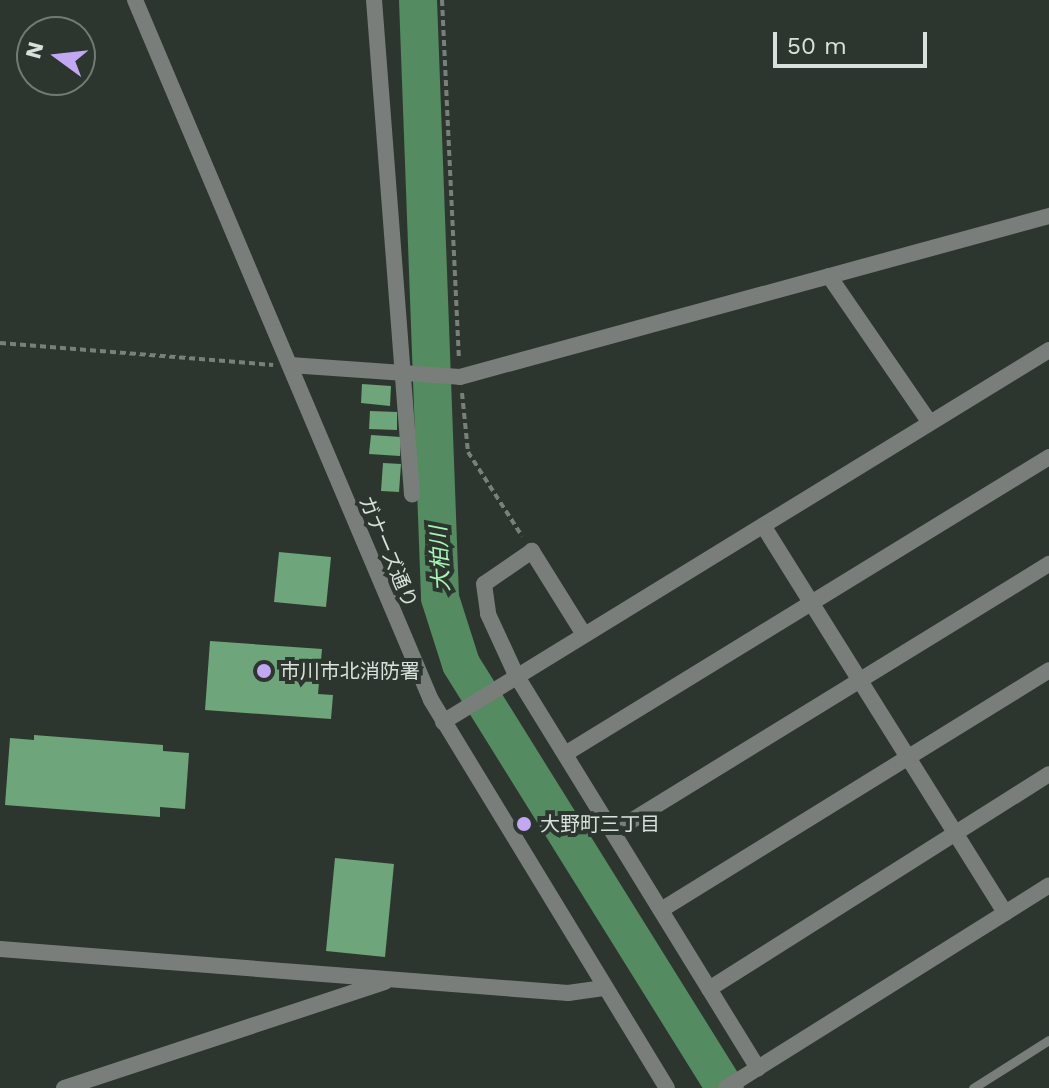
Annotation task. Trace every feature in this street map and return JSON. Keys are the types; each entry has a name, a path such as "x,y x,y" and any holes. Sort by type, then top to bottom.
{"street":[{"name":"ガナーズ通り","path":"135,0 290,365 450,717 604,988 667,1088"},
{"path":"374,0 412,495"},
{"path":"290,365 405,377 460,377 1049,216"},
{"path":"829,276 930,423"},
{"path":"450,717 1049,350"},
{"path":"565,754 1049,457"},
{"path":"764,527 1005,913"},
{"path":"583,633 532,551 484,584 488,614 511,678 565,754 661,910 709,989 753,1072"},
{"path":"613,832 861,683 1049,564"},
{"path":"661,910 1049,670"},
{"path":"709,989 1049,774"},
{"path":"726,1088 1049,885"},
{"path":"0,949 568,993 604,988"},
{"path":"64,1088 391,980"}],"lane":[{"path":"973,1088 1049,1040"}],"path":[{"path":"442,0 460,377 468,452 532,551"},
{"path":"0,343 290,365"}],"building":[{"path":"362,384 391,386 390,406 361,403"},
{"path":"370,411 397,412 397,430 369,429"},
{"path":"371,435 401,437 400,456 369,454"},
{"path":"383,463 401,464 399,492 381,491"},
{"path":"279,552 331,557 326,607 274,602"},
{"name":"市川市北消防署","path":"210,641 322,649 318,694 333,695 331,719 205,710"},
{"path":"34,735 163,745 163,751 189,753 185,809 160,807 160,817 5,805 10,738 34,740"},
{"path":"335,858 394,864 385,957 326,951"}],"waterway":[{"name":"大柏川","path":"418,0 440,598 461,664 725,1088"}],"place":[{"name":"市川市北消防署","path":"264,671"},
{"name":"大野町三丁目","path":"524,824"}]}
